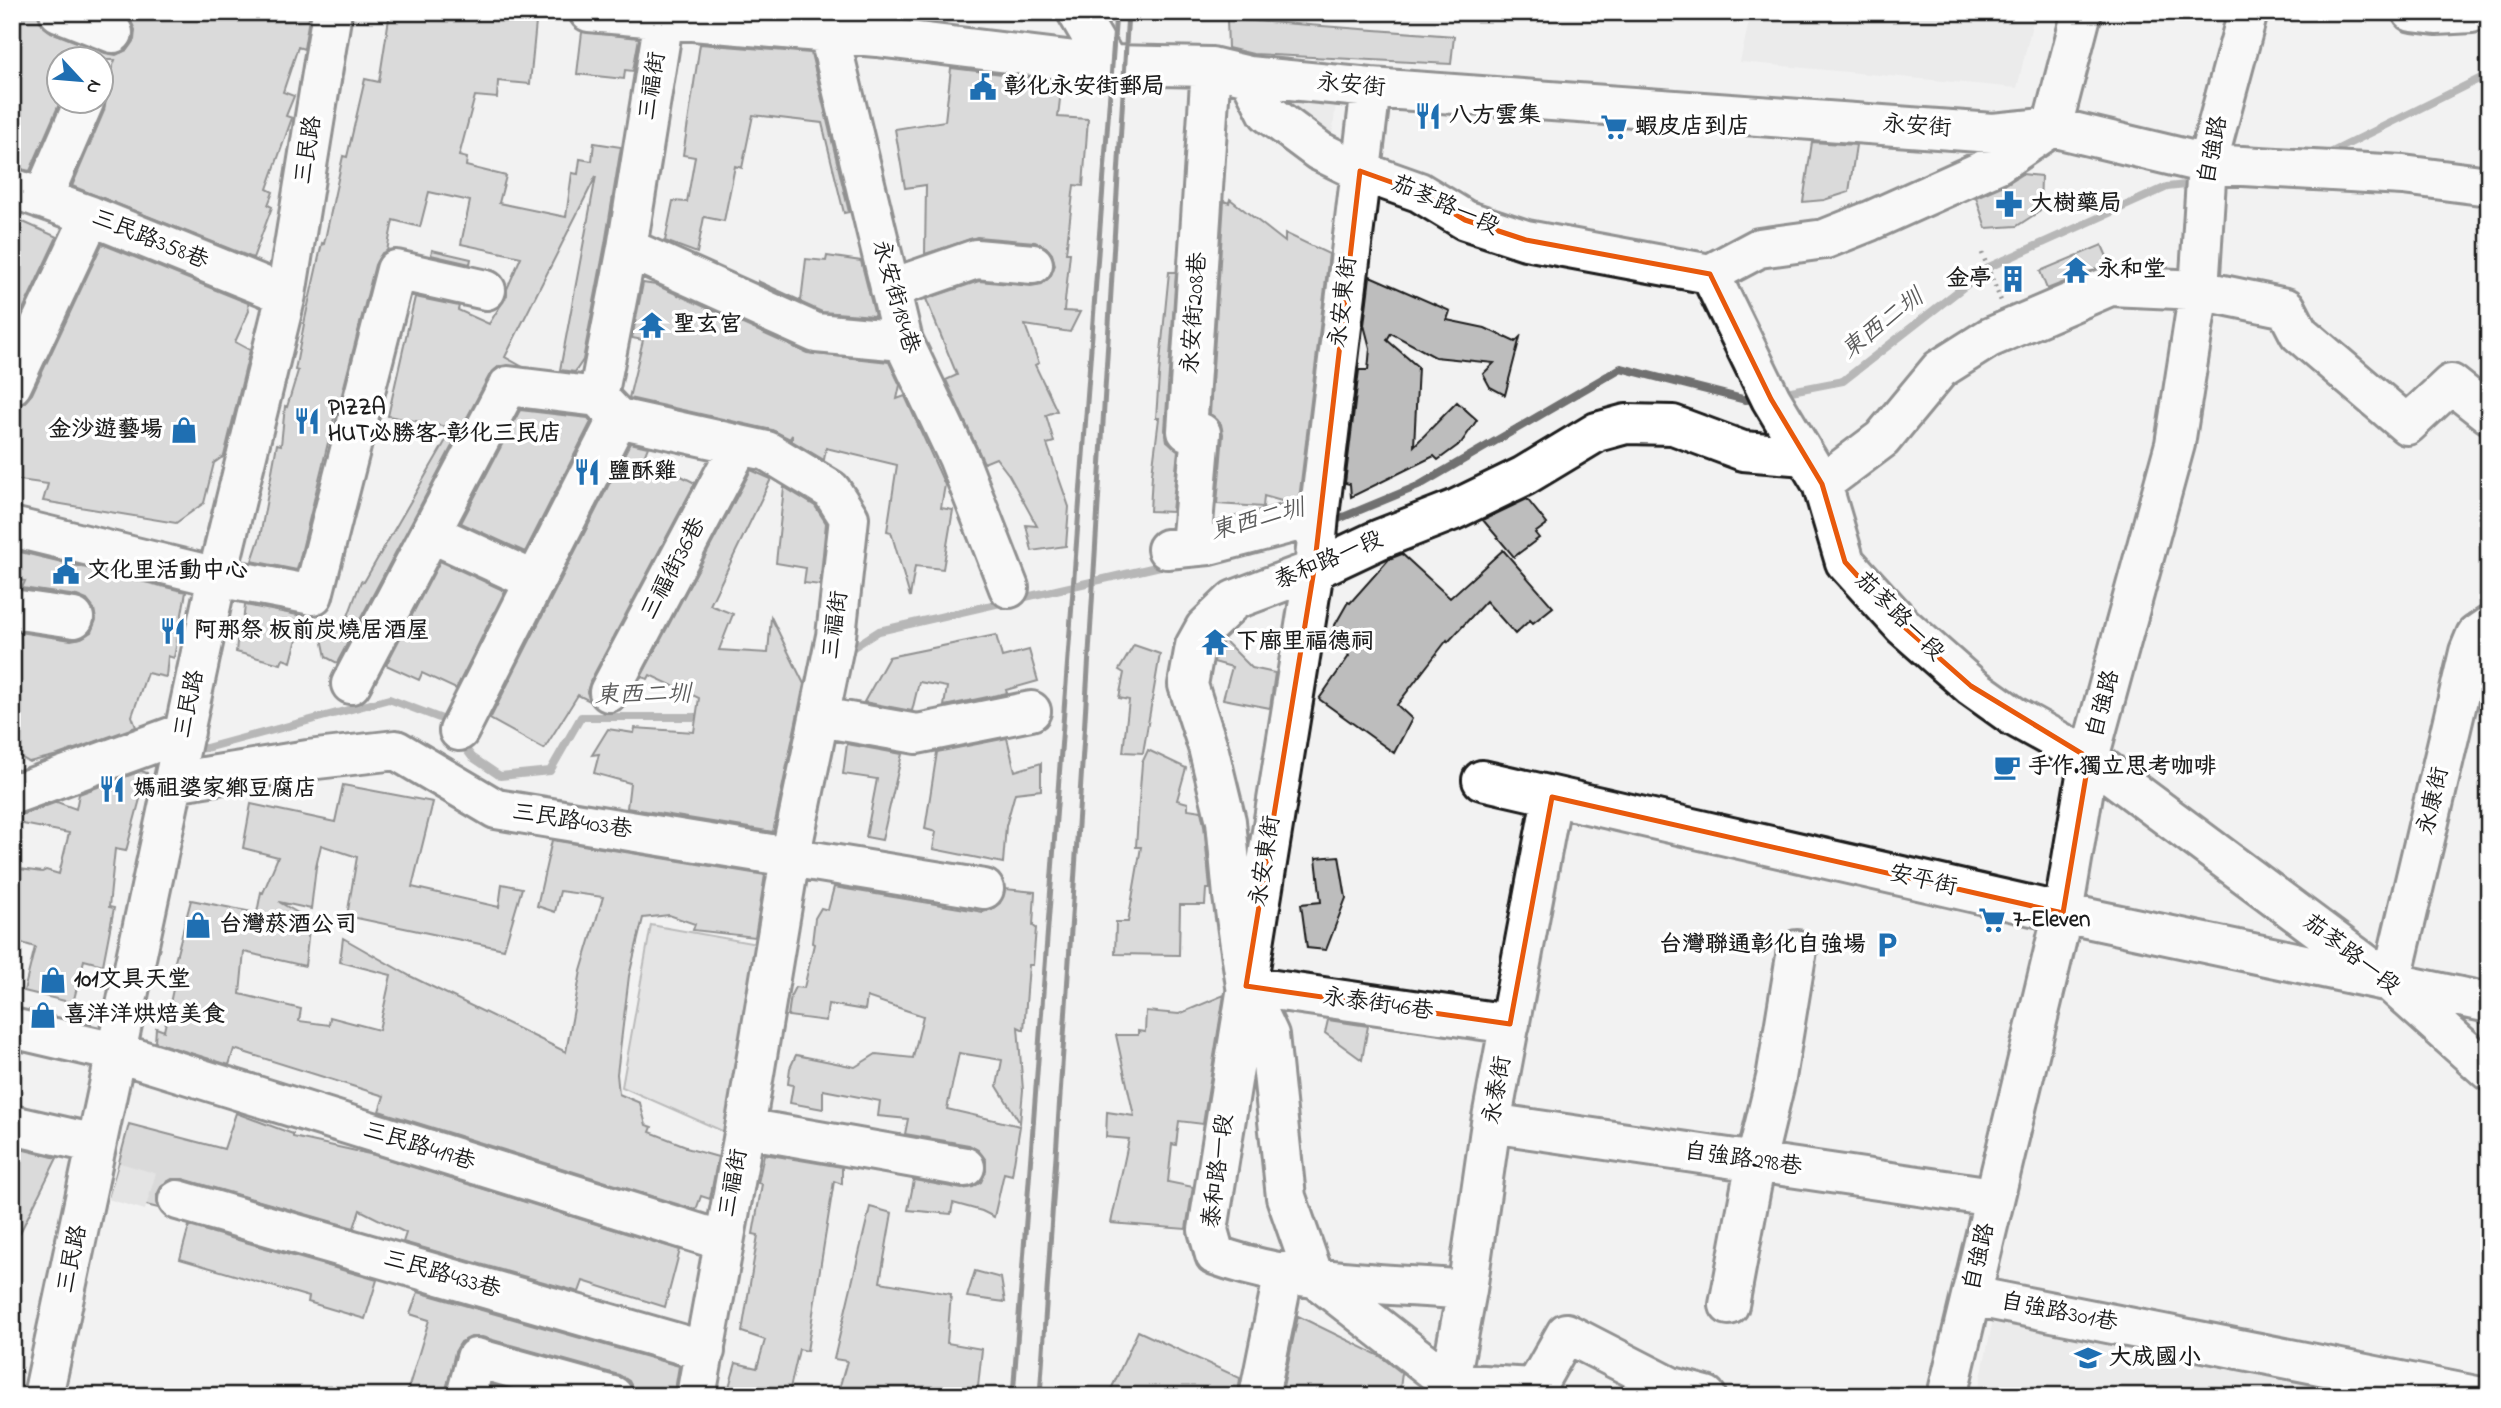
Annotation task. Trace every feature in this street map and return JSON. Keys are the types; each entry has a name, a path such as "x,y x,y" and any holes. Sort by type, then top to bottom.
{"street":[{"path":"59,12 112,35"},
{"name":"三民路","path":"43,1396 100,1167 115,1052 217,577 286,295 332,12"},
{"name":"永安街","path":"589,12 829,34 878,25 1108,65 1211,67 1249,76 1371,88 1993,133 2052,127 2207,164 2403,175 2489,186"},
{"path":"1077,12 1108,65"},
{"path":"1710,274 1759,248 1825,239 1870,221 1997,164 2052,127 2082,12"},
{"name":"自強路","path":"1947,1396 2063,912 2089,758 2175,444 2199,290 2207,164 2248,12"},
{"path":"2412,12 2436,15 2472,13"},
{"name":"三福街","path":"664,18 627,248 608,407 740,446 767,451 831,489 849,518 833,652 790,858 745,1128 696,1396"},
{"name":"永安街184巷","path":"829,34 903,341 958,457 1009,588"},
{"name":"永安街208巷","path":"1189,547 1201,433 1187,431 1211,67"},
{"name":"茄苳路一段","path":"1249,76 1268,113 1319,151 1360,171 1419,192 1465,220 1526,240 1710,274 1771,399 1814,470 1845,562 1903,626 1971,686 2013,716 2089,758 2390,983 2489,1071"},
{"name":"永安東街","path":"1246,986 1314,570 1371,88"},
{"path":"27,193 75,116"},
{"name":"三民路358巷","path":"27,193 286,295"},
{"path":"12,385 91,216"},
{"path":"627,248 816,333 903,341"},
{"path":"890,289 976,259 1032,264"},
{"path":"12,527 217,577 313,595 396,270 485,290"},
{"path":"1814,470 1882,439 1940,369 1989,338 2110,286 2199,290 2286,308 2300,333 2406,425 2451,384 2489,414"},
{"path":"351,684 508,386 608,407 535,581 459,731"},
{"name":"泰和路一段","path":"1450,1392 1299,1274 1286,1197 1269,1035 1246,986 1226,821 1208,747 1188,685 1195,646 1205,628 1234,600 1314,570 1380,539 1454,510 1524,476 1597,432 1626,424 1673,425 1743,451 1814,470"},
{"name":"三福街36巷","path":"609,692 740,446"},
{"path":"1234,600 1189,547 1319,516"},
{"path":"431,533 535,581"},
{"path":"12,609 74,618"},
{"name":"永康街","path":"2390,983 2469,652 2476,635 2489,626"},
{"path":"820,717 917,734 1031,711"},
{"path":"15,791 185,732"},
{"name":"三民路403巷","path":"173,782 308,760 396,750 496,809 984,889"},
{"name":"安平街","path":"1482,780 2063,912 2489,1003"},
{"name":"永泰街","path":"1450,1392 1492,1123 1552,797"},
{"path":"1729,1305 1756,1161 1776,1078 1797,950"},
{"name":"泰和路一段","path":"1246,986 1208,1230 1215,1255 1232,1261 1299,1274 1467,1290"},
{"name":"永泰街46巷","path":"1246,986 1510,1024"},
{"name":"三民路419巷","path":"12,1028 115,1052 723,1241"},
{"name":"自強路298巷","path":"1492,1123 1993,1197"},
{"path":"12,1125 100,1167"},
{"path":"745,1128 965,1167"},
{"name":"三民路433巷","path":"178,1200 705,1351"},
{"path":"1259,1396 1299,1274"},
{"name":"自強路301巷","path":"1972,1296 2476,1396"},
{"path":"1450,1392 1535,1388 1566,1333 1669,1386 1706,1396"},
{"path":"466,1396 476,1358 614,1396"}],"path":[{"path":"1982,253 1993,284"}],"highlighted area":[{"path":"1360,171 1419,192 1465,220 1526,240 1710,274 1771,399 1822,484 1845,562 1903,626 1971,686 2089,758 2063,913 1552,797 1510,1024 1246,986 1314,570"}],"shaded area":[{"path":"1751,12 2035,12 2017,88 1740,62"},
{"path":"1257,85 1336,103 1332,137"},
{"path":"651,925 768,946 736,1137 622,1087"},
{"name":"大成國小","path":"1993,1320 2391,1396 1977,1396"}],"building":[{"path":"12,12 38,12 42,25 51,32 87,46 46,46 46,116 54,116 30,171 12,167"},
{"path":"120,12 310,12 304,49 298,47 283,92 294,96 286,116 292,118 267,189 273,192 268,205 272,207 253,258 72,186 102,116 116,116 116,55 127,50 134,40 135,30 130,19"},
{"path":"390,12 442,19 443,12 537,12 530,84 498,81 497,98 475,96 459,156 467,158 466,166 506,176 499,203 566,217 572,173 578,174 580,159 592,161 594,143 621,147 583,360 575,372 560,370 596,176 505,357 521,366 499,366 489,376 337,663 326,657 319,624 344,627 361,581 364,582 453,428 388,416 415,297 459,306 458,310 489,324 507,295 521,257 461,244 470,201 429,192 420,227 393,220 387,251 382,253 375,265 297,570 252,561 260,537 277,444 281,445 285,406 287,407 298,371 295,370 305,319 343,156 347,157 365,79 379,82"},
{"path":"1227,19 1454,36 1451,64 1253,54 1228,48"},
{"path":"582,32 639,38 633,71 625,70 624,79 577,74"},
{"path":"700,44 811,53 849,212 844,213 822,123 753,115 742,168 735,166 724,221 704,217 697,253 665,241 673,201 687,202 695,157 683,155"},
{"path":"951,68 1062,81 1058,117 1088,119 1083,186 1074,185 1066,253 1070,253 1064,311 1080,312 1070,332 1025,325 1039,363 1035,365 1057,411 1046,415 1054,442 1047,444 1069,507 1066,546 1032,551 1026,525 1037,526 1009,475 996,458 984,463 946,380 957,375 926,299 979,281 1031,286 1042,284 1050,277 1055,265 1052,254 1046,247 1035,242 977,237 925,254 926,185 905,188 895,129 945,121"},
{"path":"1812,142 1856,145 1849,192 1824,200 1803,202"},
{"name":"大樹藥局","path":"2022,174 2041,176 2040,211 2017,226 1986,228 1976,197"},
{"path":"1230,199 1285,242 1285,233 1329,254 1299,499 1285,502 1264,496 1263,507 1217,504 1223,434 1221,424 1210,414 1224,201 1229,203"},
{"path":"12,217 57,237 12,333"},
{"path":"102,244 248,303 249,311 235,342 250,350 224,456 214,463 204,503 176,523 43,501 48,484 12,479 12,407 24,403 32,394"},
{"name":"永和堂","path":"2102,245 2110,264 2047,289 2040,271"},
{"path":"432,250 471,259 470,264 431,255"},
{"path":"827,256 861,261 875,316 822,312 758,283 801,301 806,259 826,261"},
{"path":"1169,272 1176,272 1165,430 1167,441 1178,450 1172,512 1150,511"},
{"path":"1370,276 1450,311 1447,320 1485,328 1515,342 1520,337 1505,395 1490,387 1483,374 1494,363 1435,357 1391,333 1387,340 1418,367 1414,446 1457,402 1477,420 1461,443 1438,460 1434,456 1351,497 1350,484 1345,483 1359,370 1368,370 1370,348 1364,325"},
{"path":"643,283 656,285 807,353 889,362 900,385 897,399 905,396 945,485 941,508 953,510 943,569 915,566 910,597 891,532 887,531 897,465 826,448 824,460 792,441 792,435 790,439 772,430 629,398 643,340 632,338"},
{"path":"520,410 588,418 591,422 525,552 461,523"},
{"path":"630,443 648,447 644,457 695,483 590,682 587,692 590,701 578,695 544,749 490,719"},
{"path":"751,470 771,479 710,605 733,614 719,650 768,653 771,617 804,684 773,832 627,808 630,783 594,773 599,754 592,755 608,729 634,733 635,728 694,732 699,698 650,675 648,679 641,677"},
{"path":"784,487 815,506 826,523 820,585 804,583 806,568 776,563"},
{"path":"1527,499 1547,524 1535,533 1539,538 1514,557 1483,520"},
{"path":"12,550 186,592 174,658 168,656 166,677 147,673 132,716 136,727 58,755 29,762 12,752 12,631 71,640 91,632 96,620 94,609 87,600 77,596 22,588 25,581 12,579"},
{"path":"1503,550 1553,607 1533,623 1530,620 1515,634 1486,601 1448,642 1447,640 1397,705 1412,719 1394,753 1319,699 1349,656 1331,632 1348,602 1350,603 1389,559 1402,554 1450,598"},
{"path":"440,561 505,591 456,689 422,673 419,680 386,665"},
{"path":"245,605 303,616 291,662 283,659 281,664 236,652 239,622 243,623"},
{"path":"996,635 1002,657 1029,650 1038,681 1006,690 1007,693 944,706 947,687 919,682 912,711 864,702 889,657"},
{"path":"1224,640 1252,668 1275,673 1270,708 1223,699 1232,667 1214,662"},
{"path":"1134,645 1160,654 1143,753 1123,752 1129,700 1119,698 1124,673 1119,670"},
{"path":"1007,738 1015,771 1041,763 1041,790 1015,793 1006,826 1003,863 933,849 936,832 925,829 937,752"},
{"path":"847,744 902,754 882,840 866,837 877,779 843,774"},
{"path":"1148,750 1186,768 1177,800 1188,803 1188,809 1201,811 1204,825 1210,889 1206,889 1205,905 1180,905 1179,955 1115,954 1116,922 1128,922 1141,847 1136,847 1139,802 1142,763"},
{"path":"141,771 147,773 126,851 115,849 109,907 114,908 103,965 84,960 73,1003 24,991 35,947 12,940 12,868 42,872 46,870 59,874 69,833 12,822 12,814 24,814 57,802 76,809 79,794"},
{"path":"343,785 433,802 412,887 499,907 502,884 522,888 504,949 347,916 357,857 321,845 311,909 279,902 310,920 305,966 244,952 240,994 301,1009 299,1021 329,1025 330,1017 379,1030 391,975 340,962 343,938 410,976 566,1052 581,971 603,897 560,891 555,912 537,906 552,840 765,875 755,937 693,930 695,924 669,915 643,918 629,976 617,1074 619,1094 640,1103 646,1125 652,1127 650,1132 686,1148 718,1157 710,1199 701,1196 696,1210 379,1111 384,1096 234,1049 229,1065 155,1042 156,1028 164,1031 178,966 174,965 191,900 257,913 261,892 263,893 278,857 243,848 251,804 335,822"},
{"path":"1339,856 1346,898 1326,950 1307,948 1301,904 1321,902 1316,858"},
{"path":"834,887 983,912 1000,903 1005,889 1035,892 1033,965 1029,965 1024,1030 1018,1027 1023,1090 1020,1123 997,1086 1002,1060 959,1053 947,1109 1020,1126 1012,1175 1004,1173 994,1217 953,1203 951,1214 908,1210 914,1180 962,1189 981,1182 986,1171 986,1160 978,1150 969,1145 905,1134 908,1119 878,1116 880,1101 823,1090 823,1109 790,1103 793,1085 788,1084 790,1068 796,1055 855,1067 876,1054 913,1058 923,1016 867,997 865,1010 828,1004 826,1021 788,1016 795,987 804,988 814,944 815,918 821,908 828,910"},
{"path":"1224,995 1203,1124 1179,1121 1176,1145 1172,1144 1168,1182 1193,1187 1186,1229 1111,1223 1129,1139 1106,1137 1107,1112 1134,1116 1116,1035 1138,1035 1138,1031 1145,1032 1146,1011 1179,1014"},
{"path":"1328,1020 1368,1026 1362,1060 1325,1033"},
{"path":"236,1113 293,1134 293,1137 374,1155 680,1250 665,1307 583,1281 579,1292 403,1242 406,1233 360,1210 354,1228 183,1179 172,1179 162,1185 157,1195 158,1208 110,1196 129,1124 224,1149"},
{"path":"12,1147 57,1158 12,1249"},
{"path":"764,1154 842,1167 842,1184 834,1181 807,1351 799,1349 789,1393 729,1387 736,1363 757,1368 765,1340 742,1332 758,1235 753,1234 762,1184 758,1183"},
{"path":"870,1207 892,1213 880,1282 951,1294 947,1343 982,1349 977,1396 837,1396 847,1361 834,1359"},
{"path":"189,1226 377,1280 365,1319 308,1302 309,1297 180,1259"},
{"path":"975,1271 1001,1278 1005,1302 967,1297"},
{"path":"418,1292 679,1366 674,1396 653,1396 634,1391 629,1381 619,1375 482,1337 471,1337 461,1342 455,1352 445,1396 406,1396 429,1320 410,1314"},
{"path":"1298,1316 1380,1356 1402,1373 1399,1396 1281,1396"},
{"path":"1138,1331 1240,1378 1238,1396 1108,1396"},
{"path":"492,1385 530,1396 489,1396"}],"waterway":[{"name":"東西二圳","path":"2326,155 2489,74"},
{"name":"東西二圳","path":"1781,393 1843,381 1989,267 2167,187 2196,184"},
{"name":"東西二圳","path":"1331,522 1418,486 1621,368 1746,400 1758,398"},
{"name":"東西二圳","path":"846,652 879,631 1169,564"},
{"name":"東西二圳","path":"193,749 206,748 389,699 442,719 449,728"},
{"name":"東西二圳","path":"459,740 472,757 500,776 550,771 581,717 696,717 704,714"}],"tunnel":[{"path":"114,1181 178,1200"}],"railway":[{"path":"1013,1396 1116,12"},
{"path":"1040,1396 1128,12"}],"place":[{"name":"彰化永安街郵局","path":"983,87"},
{"name":"八方雲集","path":"1428,116"},
{"name":"蝦皮店到店","path":"1614,127"},
{"name":"大樹藥局","path":"2009,204"},
{"name":"永和堂","path":"2076,270"},
{"name":"金亭","path":"2013,279"},
{"name":"聖玄宮","path":"652,325"},
{"name":"PIZZA HUT必勝客-彰化三民店","path":"307,421"},
{"name":"金沙遊藝場","path":"184,430"},
{"name":"鹽酥雞","path":"587,472"},
{"name":"文化里活動中心","path":"66,571"},
{"name":"阿那祭 板前炭燒居酒屋","path":"173,631"},
{"name":"下廍里福德祠","path":"1215,642"},
{"name":"手作.獨立思考咖啡","path":"2007,767"},
{"name":"媽祖婆家鄉豆腐店","path":"112,789"},
{"name":"7-Eleven","path":"1992,920"},
{"name":"台灣菸酒公司","path":"198,925"},
{"name":"台灣聯通彰化自強場","path":"1887,945"},
{"name":"101文具天堂","path":"53,980"},
{"name":"喜洋洋烘焙美食","path":"43,1015"},
{"name":"大成國小","path":"2088,1358"}]}
